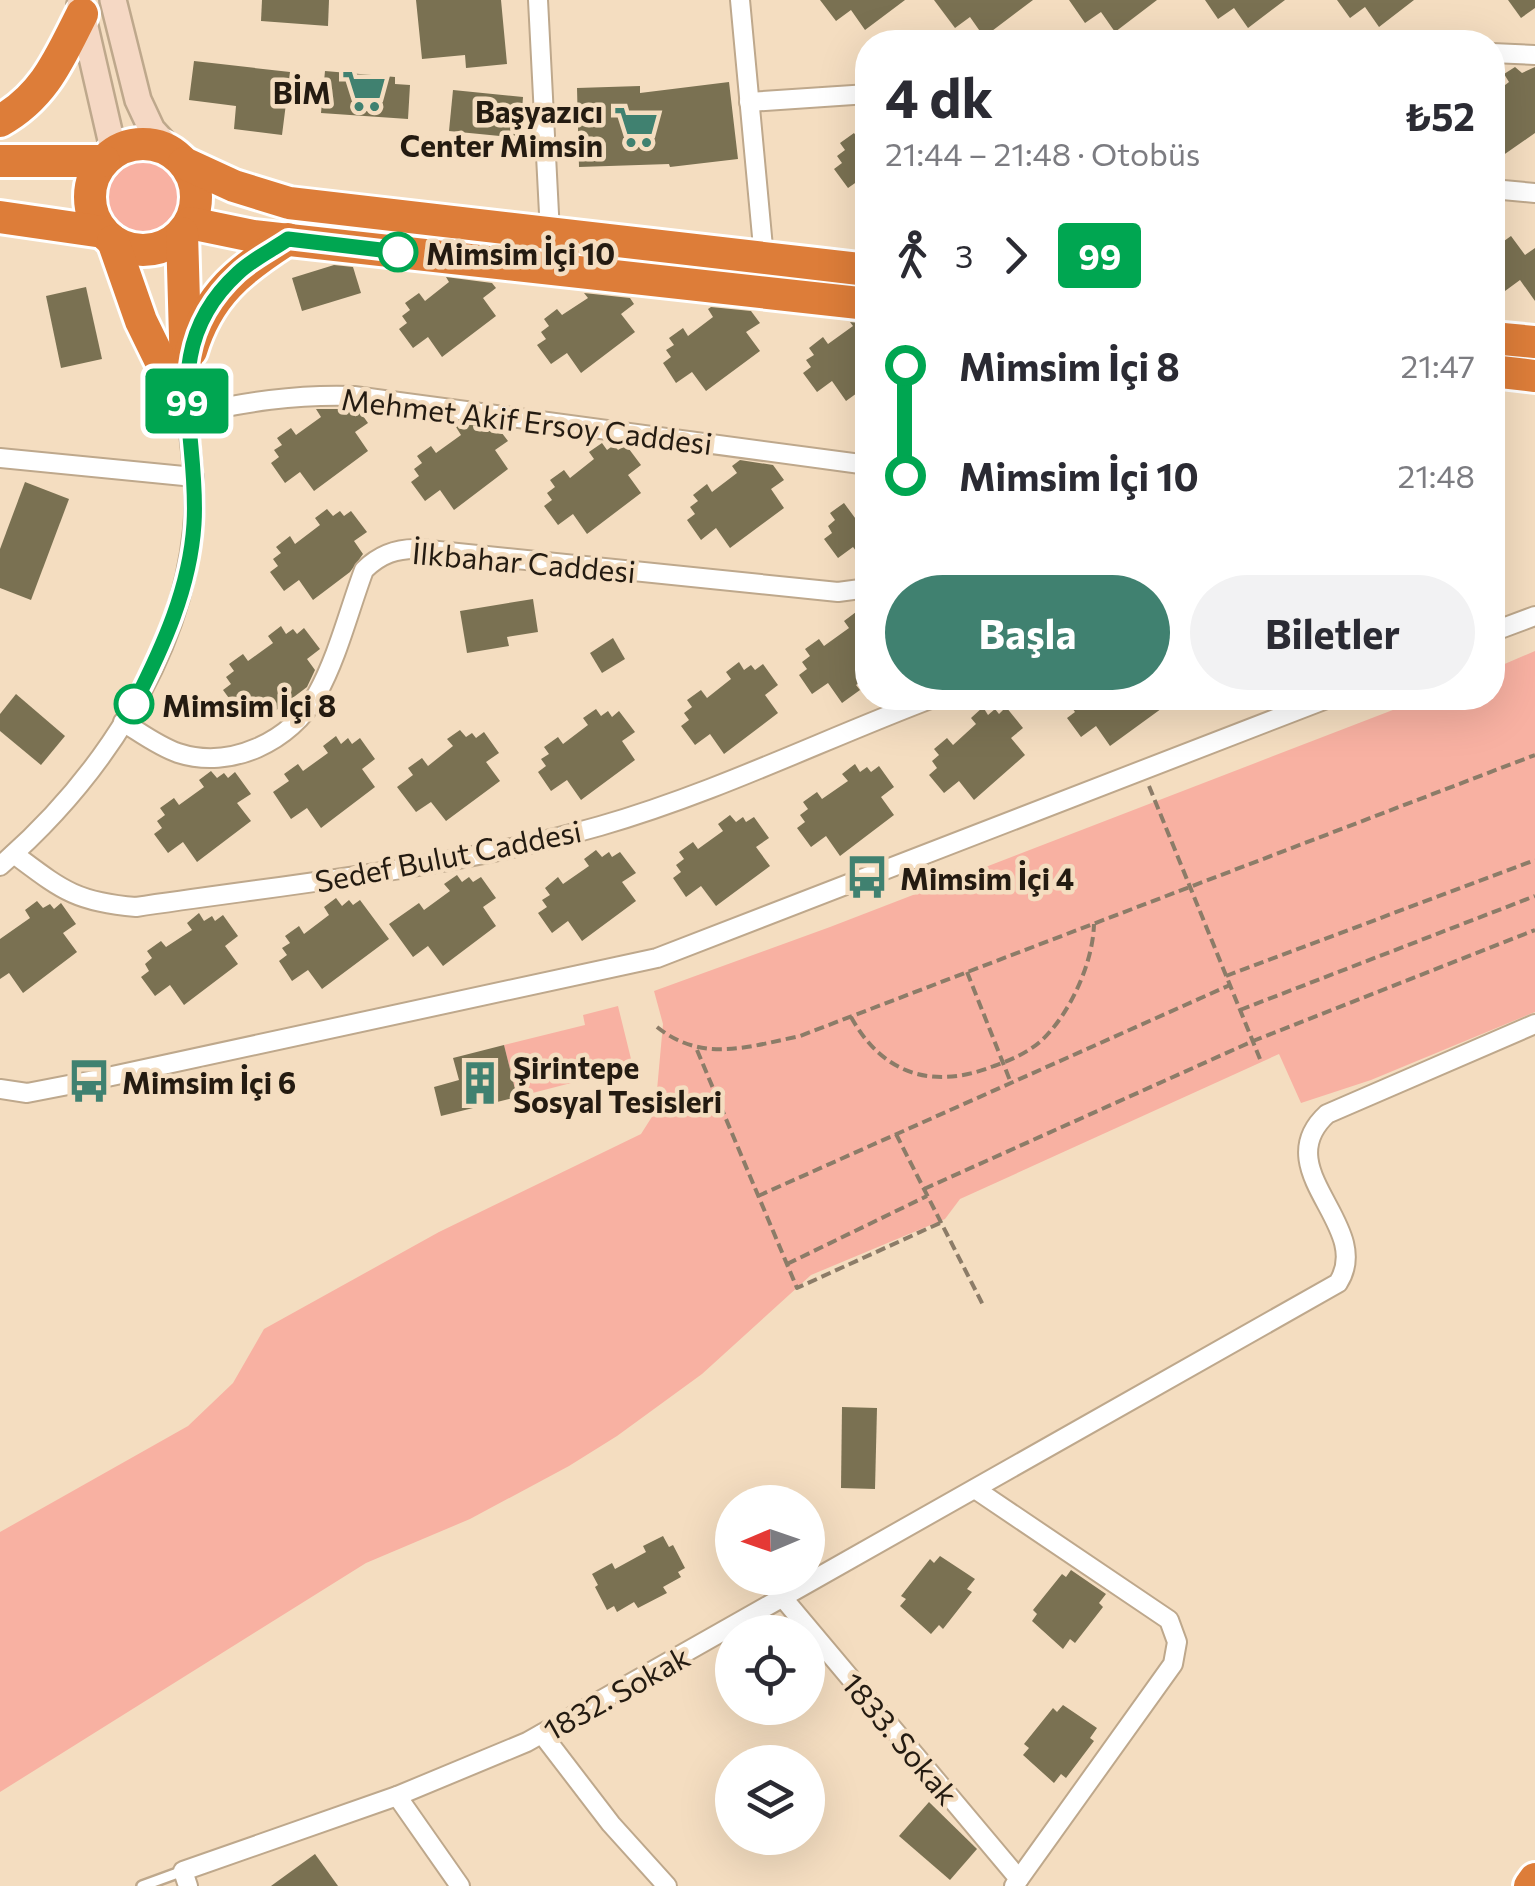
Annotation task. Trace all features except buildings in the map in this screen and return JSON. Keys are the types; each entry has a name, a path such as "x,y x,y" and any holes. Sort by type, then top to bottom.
{"highway":[{"path":"0,121 25,104 51,76 81,7"},
{"path":"188,415 141,321 108,236 92,209 92,184 109,157 125,147 151,144 234,186 288,203 855,268"},
{"path":"0,161 109,157"},
{"path":"179,158 195,186 196,198 186,228 188,415"},
{"path":"0,216 108,236 124,247 149,250 173,242 186,228"},
{"path":"186,228 855,303"},
{"path":"187,364 203,320 224,287 245,267 288,239"},
{"path":"1505,339 1535,342"},
{"path":"1505,373 1535,376"},
{"path":"1530,1886 1535,1879"}],"street":[{"path":"113,0 138,100 152,130 179,158"},
{"path":"538,0 550,232"},
{"path":"740,0 764,258"},
{"path":"81,7 109,157"},
{"path":"1505,54 1535,55"},
{"path":"749,102 855,95"},
{"path":"1505,190 1535,193"},
{"name":"Mehmet Akif Ersoy Caddesi","path":"188,415 252,400 354,396 855,464"},
{"path":"7,860 80,786 124,722 152,668 182,592 194,527 188,415"},
{"path":"0,458 194,478"},
{"name":"İlkbahar Caddesi","path":"124,722 162,746 196,757 230,756 273,739 296,722 317,694 364,570 378,558 397,550 419,549 838,592 855,590"},
{"path":"1505,627 1535,616"},
{"name":"Sedef Bulut Caddesi","path":"7,860 66,892 112,905 136,907 477,856 660,807 904,710"},
{"path":"0,1088 27,1093 126,1074 657,958 1144,771 1281,710"},
{"name":"1832. Sokak","path":"186,1878 542,1734 1338,1283 1346,1266 1346,1246 1308,1159 1309,1140 1319,1122 1327,1114 1535,1024"},
{"path":"975,1490 1169,1620 1177,1642 1173,1664 1017,1882"},
{"name":"1833. Sokak","path":"783,1598 1017,1882"},
{"path":"542,1734 611,1824 667,1886"},
{"path":"396,1796 460,1886"}],"lane":[{"path":"142,1886 186,1878"}],"path":[{"path":"657,1027 696,1048 738,1050 800,1036 1535,756"},
{"path":"1144,771 1260,1059"},
{"path":"1226,976 1535,860"},
{"path":"1240,1010 1535,896"},
{"path":"851,1017 870,1046 912,1073 955,1078 1003,1063 1032,1048 1055,1025 1088,960 1094,924"},
{"path":"787,1264 925,1192 1253,1041 1535,930"},
{"path":"967,972 1011,1083"},
{"path":"758,1196 1230,985"},
{"path":"696,1048 798,1288 940,1222"},
{"path":"896,1134 982,1305"}],"shaded area":[{"path":"142,161 169,172 180,199 169,226 142,237 115,226 104,199 115,172"},
{"path":"1535,651 1535,1012 1371,1080 1301,1103 1279,1054 960,1199 945,1219 811,1275 702,1374 569,1466 470,1519 366,1563 0,1792 0,1532 188,1426 233,1383 264,1329 439,1232 641,1134 655,1112 663,1024 654,991 1393,710 1505,710 1505,664"},
{"path":"618,1006 633,1067 517,1097 504,1045 585,1025 583,1015"}],"bus line":[{"name":"99","path":"134,704 176,611 189,560 195,494 187,364 203,320 235,276 288,239 398,252"}],"place":[{"name":"BİM","path":"364,91"},
{"name":"Başyazıcı Center Mimsin","path":"636,127"},
{"name":"Mimsim İçi 10","path":"398,252"},
{"name":"Mimsim İçi 8","path":"134,704"},
{"name":"Mimsim İçi 4","path":"867,877"},
{"name":"Mimsim İçi 6","path":"89,1081"},
{"name":"Şirintepe Sosyal Tesisleri","path":"480,1083"}]}
